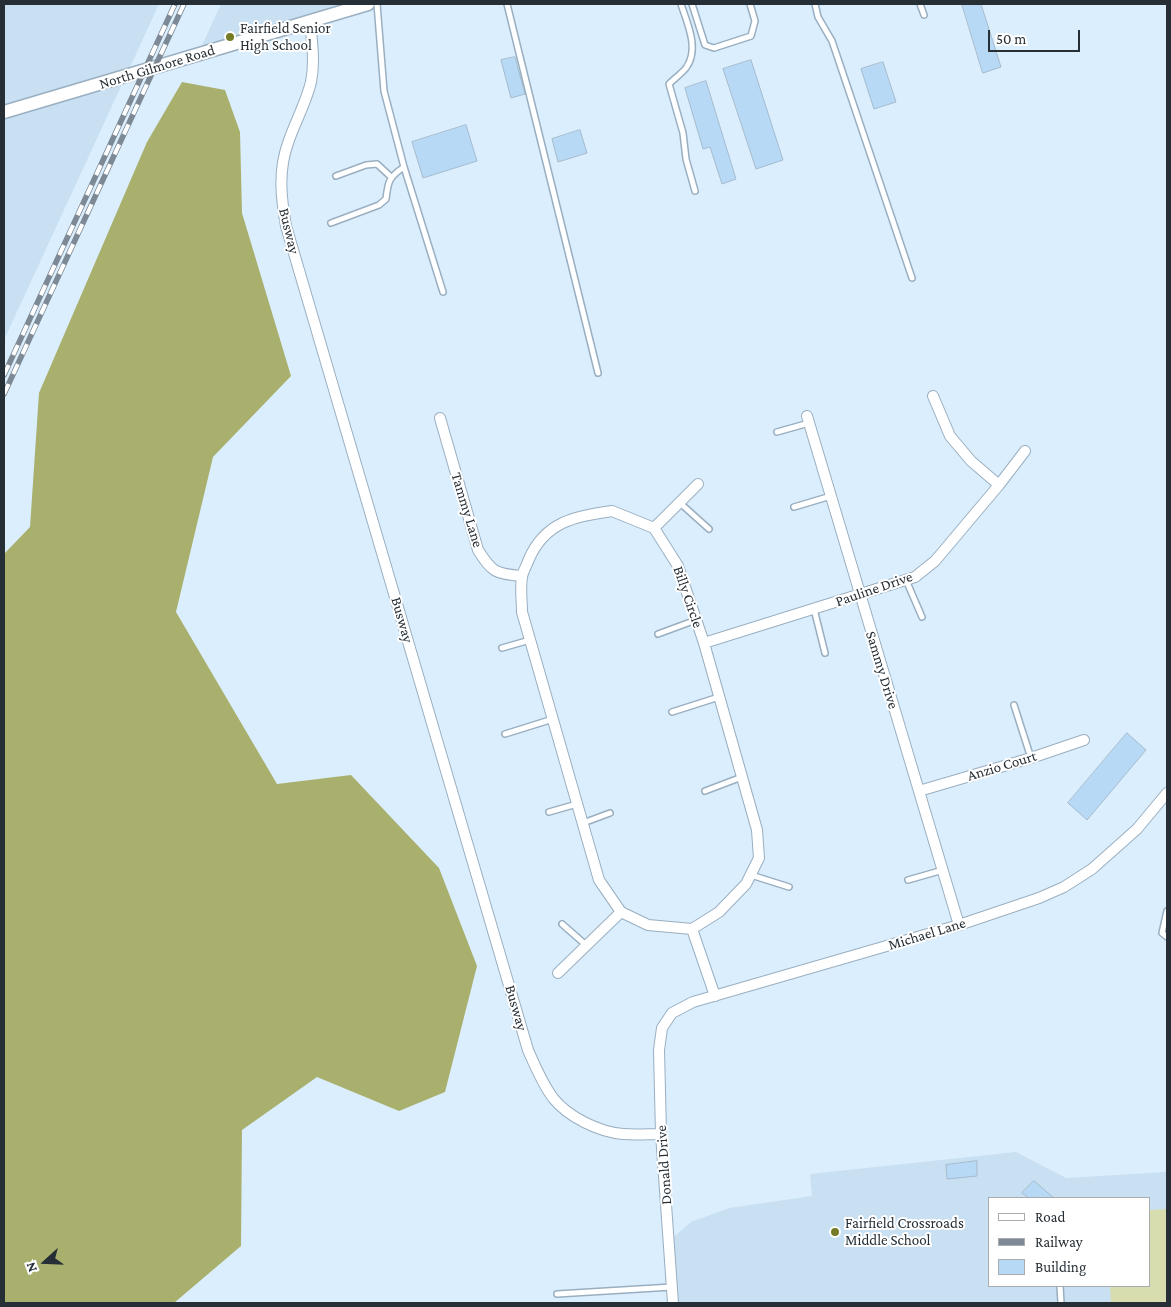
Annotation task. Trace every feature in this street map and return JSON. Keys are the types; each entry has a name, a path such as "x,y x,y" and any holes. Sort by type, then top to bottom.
{"street":[{"name":"North Gilmore Road","path":"4,112 368,4"},
{"name":"Busway","path":"310,20 313,66 311,81 283,159 281,200 286,226 528,1050 541,1079 554,1099 573,1115 596,1129 623,1134 662,1134"},
{"path":"933,396 950,436 971,461 998,485"},
{"name":"Tammy Lane","path":"440,418 478,550 490,569 504,575 522,576"},
{"name":"Sammy Drive","path":"808,419 959,924"},
{"name":"Pauline Drive","path":"704,644 915,577 935,561 1025,451"},
{"path":"698,484 654,528 612,512 584,515 561,522 534,547 522,576 522,612 599,880 620,912 648,925 692,929 715,996"},
{"name":"Billy Circle","path":"654,528 678,566 704,644 757,830 759,858 746,884 719,912 692,929"},
{"name":"Anzio Court","path":"919,791 1031,758 1084,740"},
{"name":"Michael Lane","path":"662,1028 672,1013 693,1002 959,924 1039,898 1092,869 1137,829 1167,793"},
{"path":"558,973 620,912"},
{"name":"Donald Drive","path":"662,1028 659,1050 662,1134 673,1303"}],"lane":[{"path":"377,4 384,91 404,167 443,292"},
{"path":"507,4 598,373"},
{"path":"681,4 691,35 693,51 687,67 669,84 695,191"},
{"path":"692,4 705,44 714,48 751,36 755,21 750,4"},
{"path":"814,4 818,17 832,41 912,278"},
{"path":"920,4 924,16"},
{"path":"336,176 366,165 377,164 390,176"},
{"path":"331,222 379,205 386,199 390,176 404,167"},
{"path":"777,432 808,419"},
{"path":"794,507 831,496"},
{"path":"680,503 709,529"},
{"path":"905,580 922,618"},
{"path":"814,609 825,653"},
{"path":"658,634 696,620"},
{"path":"502,648 530,640"},
{"path":"672,712 719,698"},
{"path":"1014,705 1031,758"},
{"path":"505,734 553,719"},
{"path":"705,791 742,777"},
{"path":"549,812 577,804"},
{"path":"582,823 610,813"},
{"path":"908,880 943,870"},
{"path":"751,875 790,887"},
{"path":"1167,911 1162,933 1167,937"},
{"path":"562,924 586,945"},
{"path":"557,1294 672,1287"},
{"path":"1060,1287 1062,1303"}],"shaded area":[{"path":"4,4 159,4 4,340"},
{"name":"Fairfield Senior High School","path":"221,4 368,4 198,54"},
{"name":"Fairfield Crossroads Middle School","path":"1016,1152 1066,1178 1167,1172 1167,1303 673,1303 669,1241 691,1222 729,1208 812,1196 810,1174"}],"green space":[{"path":"182,82 225,90 240,132 242,213 291,376 213,457 176,612 277,784 351,775 439,868 477,966 445,1092 399,1111 317,1077 242,1130 241,1246 174,1303 4,1303 4,554 30,527 39,393 147,142"},
{"path":"1167,1209 1167,1303 1111,1303 1110,1287 1151,1287 1151,1210"}],"building":[{"path":"962,4 981,4 1001,67 983,73"},
{"path":"515,57 525,94 511,98 501,60"},
{"path":"751,60 783,160 756,169 723,69"},
{"path":"883,62 896,102 874,109 861,69"},
{"path":"706,81 736,179 722,184 710,147 703,149 685,88"},
{"path":"466,125 477,161 423,178 412,142"},
{"path":"580,130 587,153 558,162 552,139"},
{"path":"1127,733 1146,750 1087,820 1068,803"},
{"path":"977,1161 977,1176 947,1179 946,1165"},
{"path":"1034,1181 1053,1197 1028,1197 1022,1193"}],"railway":[{"path":"4,375 175,4"},
{"path":"4,394 184,4"}],"place":[{"name":"Fairfield Senior High School","path":"230,37"},
{"name":"Fairfield Crossroads Middle School","path":"835,1232"}]}
